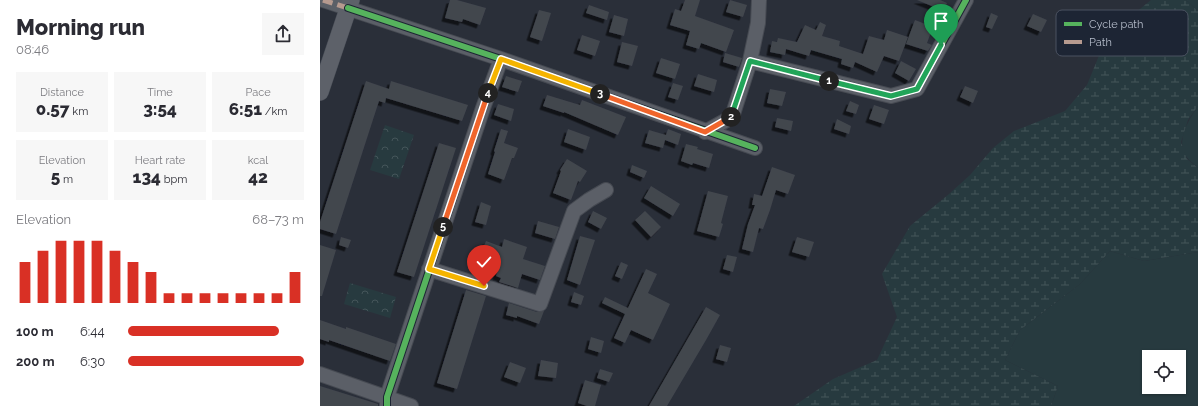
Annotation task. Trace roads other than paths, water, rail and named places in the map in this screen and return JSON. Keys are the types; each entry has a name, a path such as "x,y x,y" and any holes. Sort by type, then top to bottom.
{"main road":[{"path":"320,92 349,4"}],"street":[{"path":"323,0 349,4 705,132 755,148"},
{"path":"705,132 732,117 750,61 758,23 758,0"},
{"path":"750,61 891,96 917,89 966,0"},
{"path":"387,401 429,269 501,59"},
{"path":"429,269 540,304 574,211 606,190"},
{"path":"320,374 387,401 411,406"}]}
